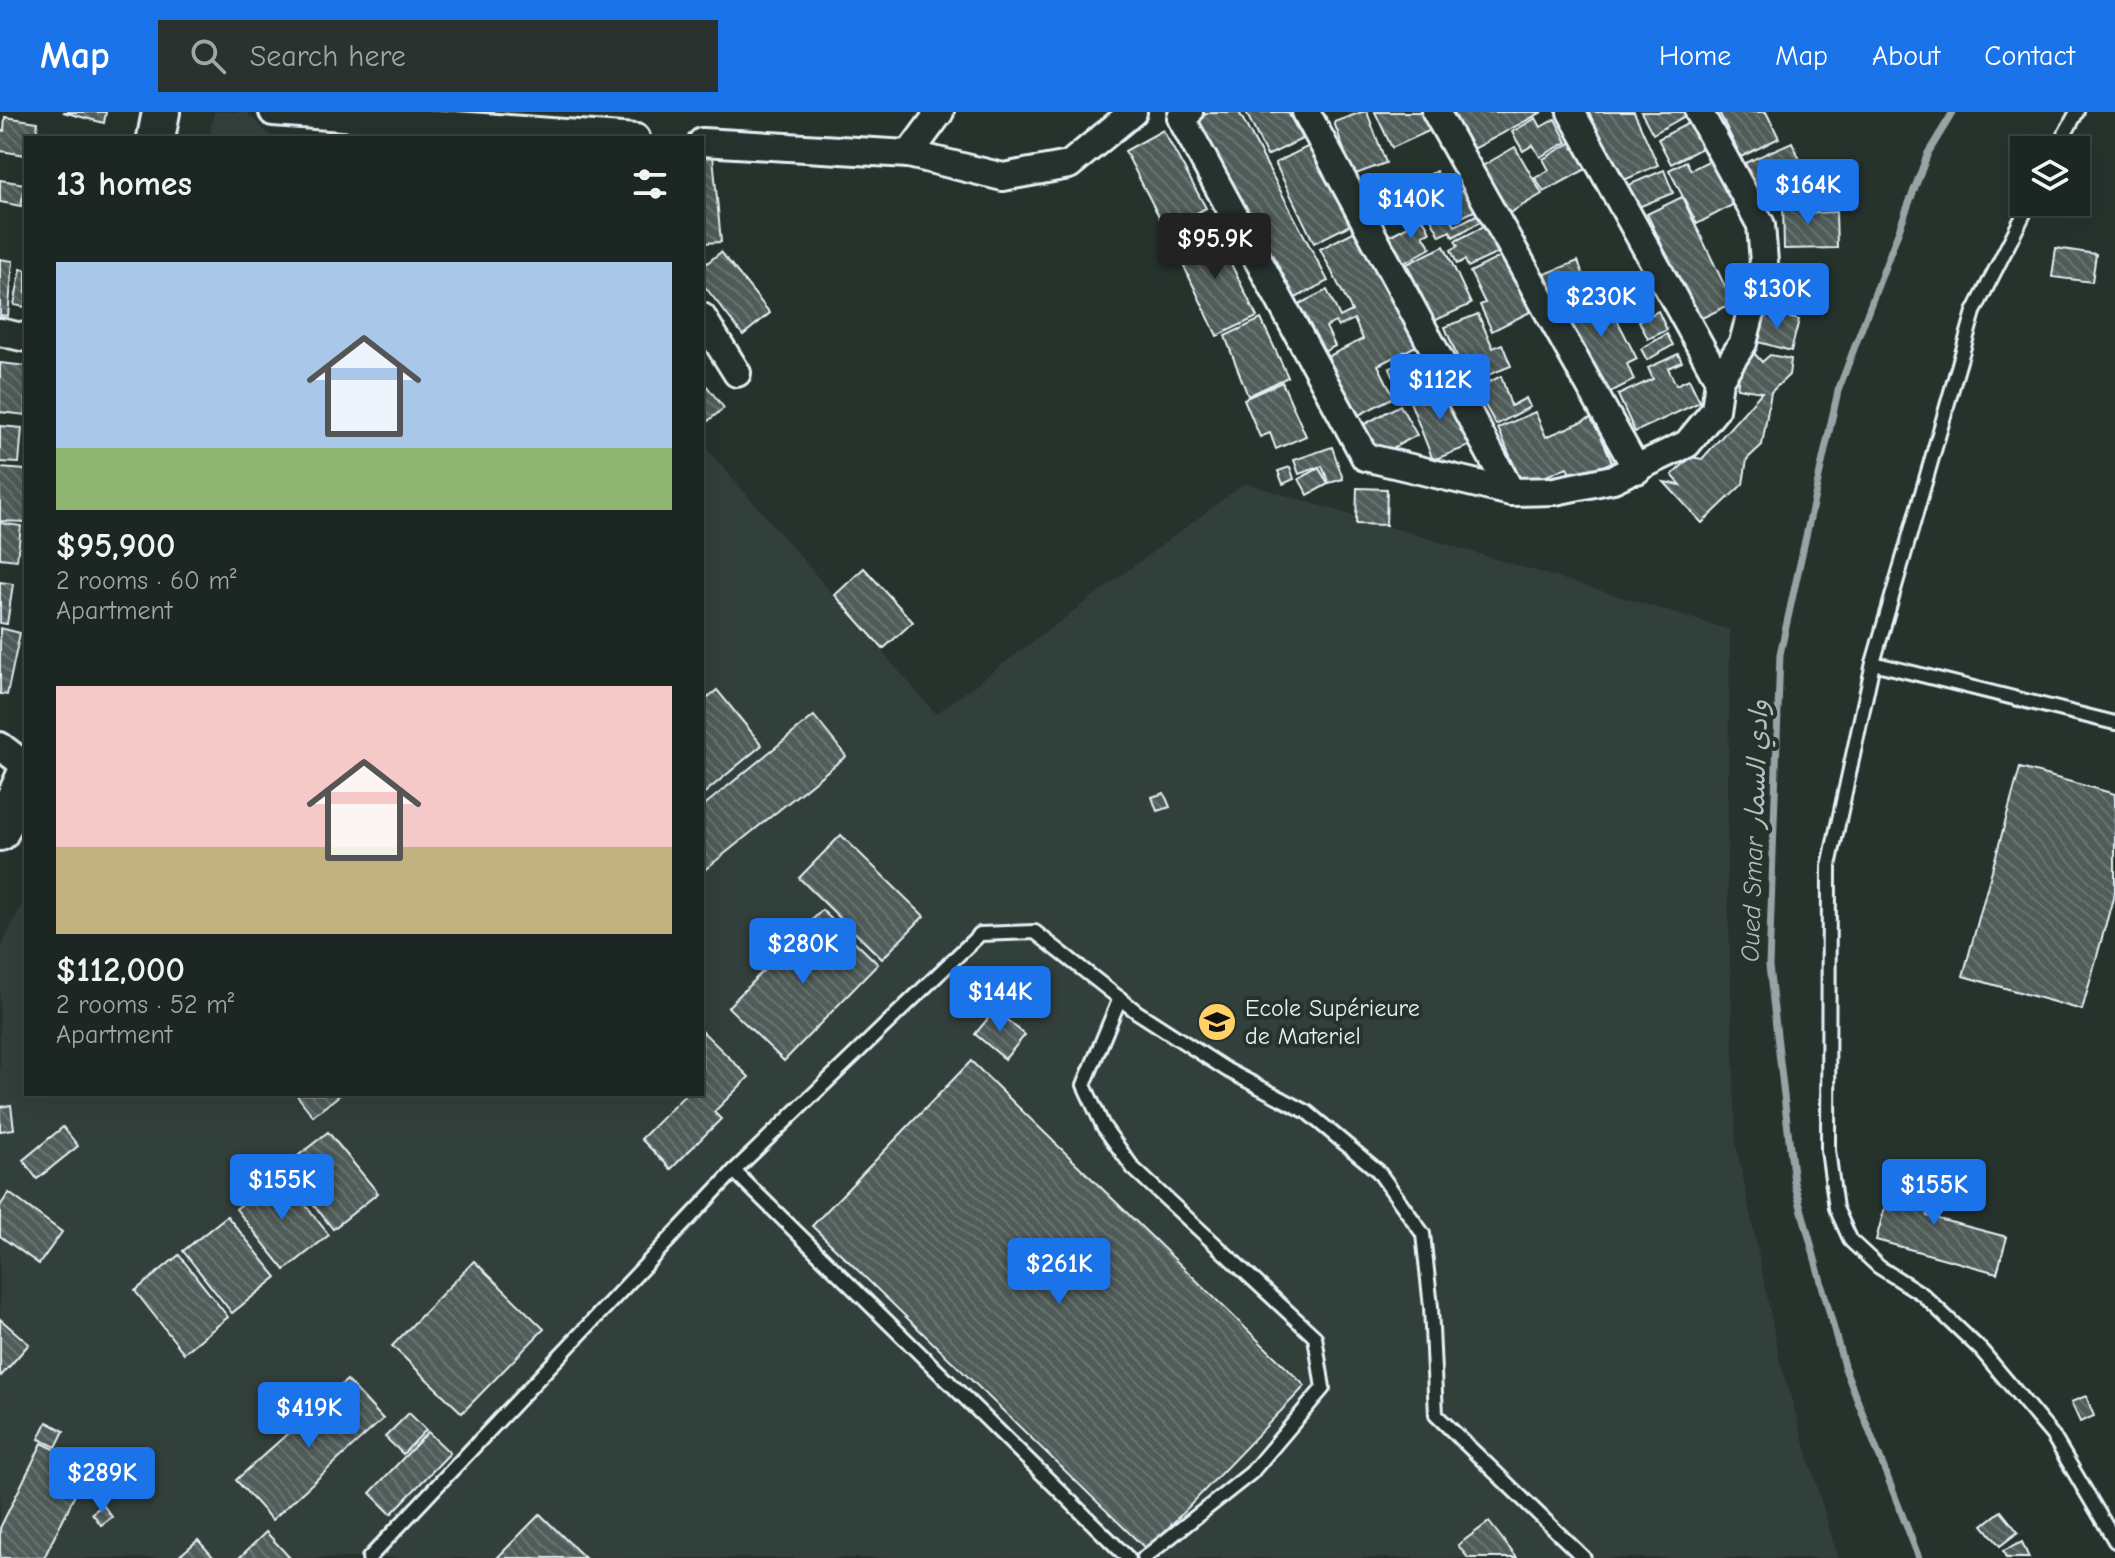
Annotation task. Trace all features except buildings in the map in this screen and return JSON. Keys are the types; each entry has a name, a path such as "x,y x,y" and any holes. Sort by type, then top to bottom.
{"main road":[{"path":"156,136 161,112"},
{"path":"0,832 24,778"}],"street":[{"path":"273,112 608,136"},
{"path":"909,154 940,112"},
{"path":"704,142 909,154 1003,177 1069,165 1133,112"},
{"path":"1189,112 1181,118 1365,457 1511,492 1555,491 1637,470 1687,444 1715,410 1719,380 1743,343 1764,262 1761,225 1699,112"},
{"path":"1306,112 1511,492"},
{"path":"1436,112 1637,470"},
{"path":"1571,112 1719,380"},
{"path":"704,320 737,373"},
{"path":"0,332 24,338"},
{"path":"0,746 24,764"}],"lane":[{"path":"2064,136 2077,112"},
{"path":"2023,216 1974,312 1873,663 1829,866 1828,1150 1836,1208 1851,1241 1879,1267 1922,1294 1981,1350 2053,1436 2115,1541"},
{"path":"1873,663 2115,723"},
{"path":"369,1558 734,1171 980,934 1035,932 1120,998 1227,1070 1307,1112 1378,1171 1423,1234 1436,1415 1584,1558"},
{"path":"1120,998 1084,1085 1103,1126 1133,1168 1315,1337 1323,1388 1251,1473 1144,1558"},
{"path":"734,1171 1128,1558"}],"shaded area":[{"path":"214,112 246,112 271,136 209,136"},
{"name":"Ecole Supérieure de Materiel","path":"704,445 936,714 1245,483 1730,630 1727,866 1736,1144 1780,1361 1838,1558 0,1558 0,950 24,900 24,1096 704,1096"}],"waterway":[{"name":"Oued Smar وادي السمار","path":"1919,1558 1844,1366 1794,1182 1769,966 1780,654 1838,391 1928,153 1953,112"}],"place":[{"name":"Ecole Supérieure de Materiel","path":"1217,1022"}]}
